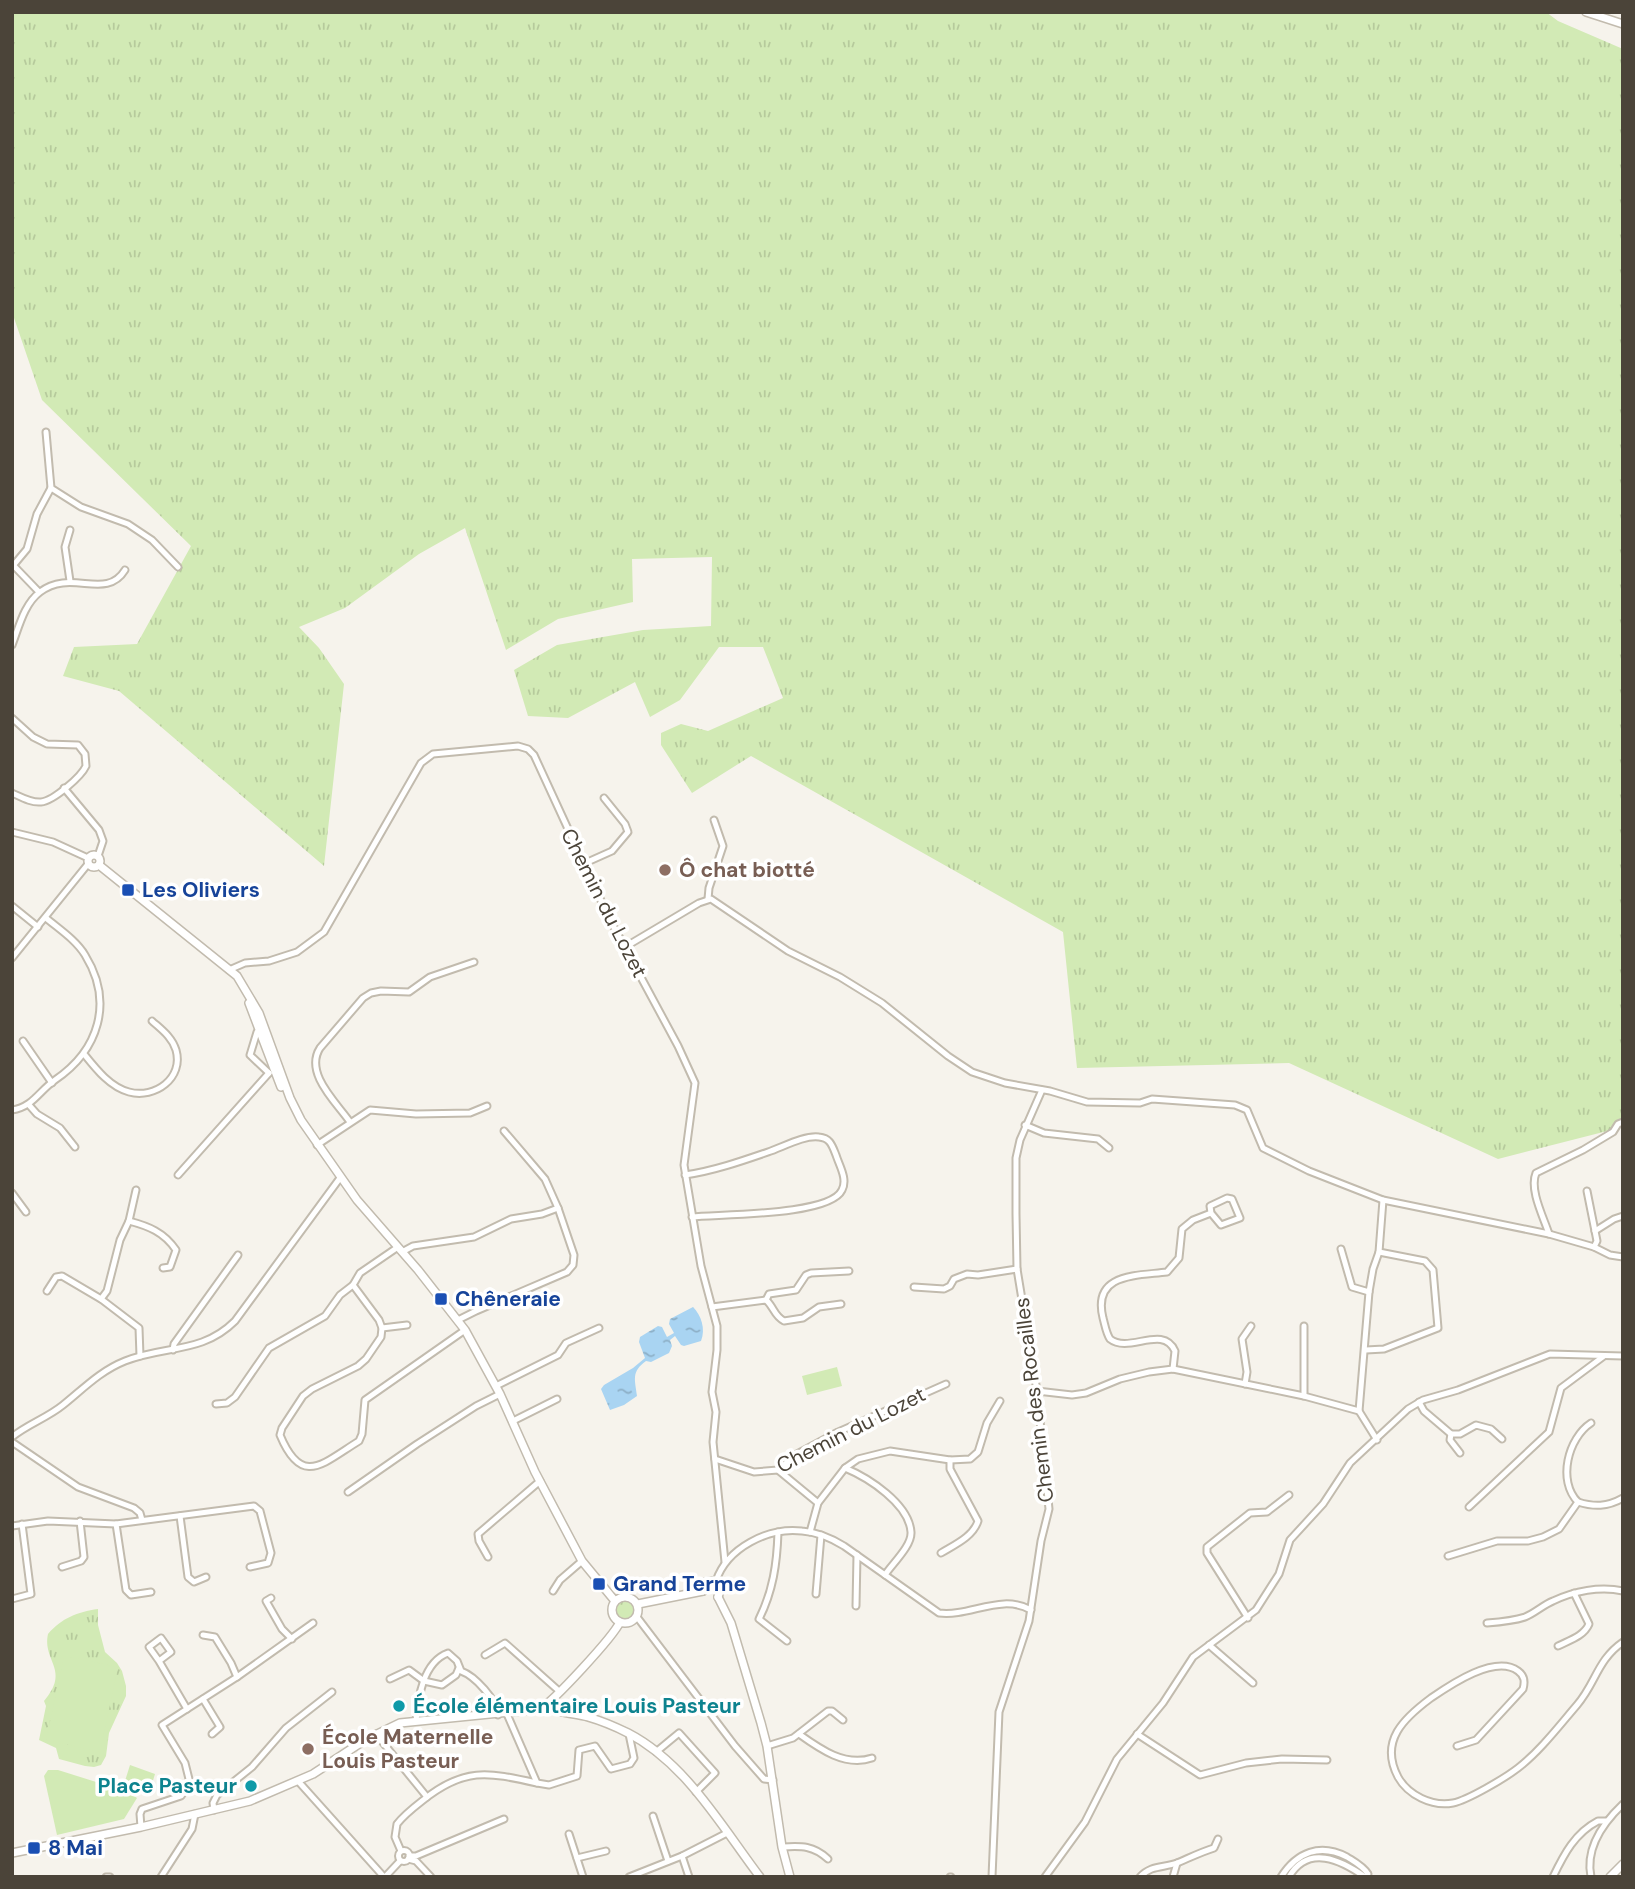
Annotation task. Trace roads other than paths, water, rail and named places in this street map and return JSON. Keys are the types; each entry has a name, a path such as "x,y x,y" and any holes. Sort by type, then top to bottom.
{"street":[{"path":"1586,12 1623,24"},
{"path":"38,592 13,566 27,550 37,514 51,488 46,432"},
{"path":"51,488 81,507 136,528 178,567"},
{"path":"70,581 65,547 71,530"},
{"path":"12,645 27,606 38,592 51,585 70,581 104,585 116,581 125,570"},
{"path":"12,718 33,737 47,744 74,744 81,748 85,754 86,766 84,771 51,799 41,802 12,793"},
{"name":"Chemin du Lozet","path":"229,970 246,963 278,959 297,952 324,932 421,763 433,754 518,746 528,749 537,761 583,864 695,1083 684,1155 685,1175 717,1326 712,1392 716,1412 713,1442 725,1562"},
{"path":"12,832 52,842 88,861 95,868 103,841 99,830 64,788"},
{"path":"583,864 612,850 628,832 625,824 604,799"},
{"path":"708,899 723,846 714,820"},
{"path":"12,958 94,855 229,970 247,998 263,1032 274,1072 284,1094 366,1212 400,1249 465,1330 496,1386 540,1481 582,1561 615,1601"},
{"path":"625,947 708,899"},
{"path":"708,899 788,951 862,990 972,1072 1005,1083 1087,1102 1140,1103 1152,1099 1235,1105 1247,1110 1263,1148 1309,1171 1383,1200 1549,1234 1594,1247 1602,1252 1623,1256"},
{"path":"12,906 38,927"},
{"path":"12,1110 29,1105 76,1064 84,1054 100,1014 97,985 84,953 46,918"},
{"path":"350,1122 315,1070 314,1058 320,1048 363,998 371,993 409,992 430,977 474,962"},
{"path":"84,1054 100,1073 120,1088 130,1093 154,1092 169,1081 178,1062 171,1038 152,1021"},
{"path":"263,1032 255,1035 250,1055 274,1072"},
{"path":"23,1041 52,1083"},
{"path":"178,1175 274,1072"},
{"name":"Chemin des Rocailles","path":"992,1877 999,1712 1031,1610 1041,1541 1049,1509 1037,1391 1017,1269 1016,1158 1025,1125 1042,1090"},
{"path":"29,1105 37,1114 60,1128 75,1147"},
{"path":"317,1145 370,1110 416,1114 470,1112 487,1105"},
{"path":"1549,1234 1535,1192 1536,1173 1583,1150 1613,1132 1618,1124 1623,1122"},
{"path":"1025,1125 1044,1133 1097,1139 1109,1148"},
{"path":"458,1321 466,1315 571,1269 574,1255 545,1179 505,1131"},
{"path":"685,1175 765,1153 813,1136 828,1139 844,1180 840,1195 802,1209 692,1217"},
{"path":"142,1520 140,1513 134,1508 78,1487 12,1439 22,1429 61,1407 94,1378 123,1362 140,1356 191,1347 224,1332 235,1321 340,1178"},
{"path":"101,1299 107,1291 136,1190"},
{"path":"1587,1191 1597,1241 1594,1247"},
{"path":"12,1193 26,1212"},
{"path":"1227,1198 1232,1199 1240,1218 1221,1225 1211,1213 1210,1206 1227,1198"},
{"path":"1377,1440 1359,1411 1369,1292 1379,1252 1383,1200"},
{"path":"216,1404 235,1397 269,1348 325,1315 340,1295 353,1285 360,1273 400,1249 474,1237 511,1219 542,1214 558,1208"},
{"path":"1172,1369 1175,1351 1167,1341 1158,1339 1121,1345 1110,1339 1100,1306 1101,1298 1106,1287 1117,1281 1167,1272 1179,1258 1182,1229 1193,1220 1211,1213"},
{"path":"1595,1231 1623,1216"},
{"path":"129,1221 153,1227 172,1244 176,1250 174,1262 170,1267 163,1268"},
{"path":"1341,1249 1352,1287 1369,1292"},
{"path":"1366,1350 1384,1349 1438,1328 1433,1270 1424,1261 1379,1252"},
{"path":"173,1350 174,1344 238,1255"},
{"path":"914,1287 944,1289 950,1286 954,1279 967,1273 978,1275 1017,1269"},
{"path":"766,1300 769,1294 796,1290 806,1275 811,1273 849,1271"},
{"path":"47,1291 56,1277 62,1276 101,1299 139,1328 140,1356"},
{"path":"353,1285 379,1320 381,1337 366,1359 303,1395 282,1428 280,1435 286,1450 297,1464 303,1467 318,1466 359,1441 365,1400 465,1330"},
{"path":"712,1307 766,1300 771,1304 776,1317 784,1321 803,1318 819,1307 841,1304"},
{"path":"382,1328 408,1325"},
{"path":"1245,1384 1247,1372 1242,1339 1251,1326"},
{"path":"1304,1326 1304,1396"},
{"path":"496,1386 558,1356 566,1343 599,1328"},
{"path":"1045,1877 1085,1822 1117,1759 1163,1703 1193,1657 1248,1618 1279,1574 1290,1540 1323,1504 1350,1463 1408,1409 1419,1402 1550,1353 1623,1356"},
{"path":"1469,1507 1549,1432 1561,1388 1604,1356"},
{"path":"1037,1391 1072,1395 1086,1393 1120,1380 1172,1369 1304,1396 1359,1411"},
{"name":"Chemin du Lozet","path":"715,1459 754,1472 778,1470 797,1454 828,1437 946,1384"},
{"path":"348,1492 417,1444 476,1406 500,1394"},
{"path":"513,1420 557,1399"},
{"path":"810,1532 818,1503 845,1468 858,1459 890,1451 950,1460 968,1459 978,1452 986,1423 1000,1401"},
{"path":"1419,1402 1424,1411 1451,1434 1460,1434 1476,1425 1491,1429 1502,1439"},
{"path":"1591,1423 1583,1428 1577,1439 1565,1473 1567,1487 1578,1502 1592,1506 1609,1505 1623,1498"},
{"path":"1451,1434 1450,1440 1460,1453"},
{"path":"941,1553 971,1534 978,1521 950,1469 950,1460"},
{"path":"845,1468 873,1482 892,1497 911,1532 909,1542 885,1574"},
{"path":"778,1470 818,1503"},
{"path":"488,1557 478,1534 540,1481"},
{"path":"1248,1618 1207,1553 1207,1547 1250,1513 1267,1512 1289,1495"},
{"path":"1448,1556 1497,1541 1528,1541 1544,1537 1559,1529 1578,1502"},
{"path":"12,1526 48,1521 116,1524 254,1506 260,1511 271,1553 268,1563 250,1567"},
{"path":"180,1516 188,1577 194,1582 206,1577"},
{"path":"62,1567 81,1561 84,1557 79,1521"},
{"path":"12,1599 31,1594 22,1524"},
{"path":"116,1524 126,1590 131,1595 151,1592"},
{"path":"716,1581 725,1562 755,1539 794,1530 821,1535 858,1555 939,1613 953,1613 987,1605 1014,1604 1031,1610"},
{"path":"778,1532 770,1597 759,1619 787,1641"},
{"path":"816,1594 821,1535"},
{"path":"856,1606 858,1555"},
{"path":"553,1591 560,1580 582,1561"},
{"path":"703,1591 706,1582 716,1581"},
{"path":"716,1581 721,1588 718,1597 731,1623 767,1746 782,1847 790,1877"},
{"path":"1487,1623 1517,1620 1554,1600 1574,1593 1596,1589 1623,1591"},
{"path":"638,1604 703,1591"},
{"path":"703,1591 710,1598 718,1597"},
{"path":"1558,1646 1587,1630 1589,1624 1574,1593"},
{"path":"625,1596 633,1598 638,1604 637,1617 631,1622 620,1622 613,1615 615,1601 625,1596"},
{"path":"271,1598 265,1601 282,1629 292,1639"},
{"path":"637,1617 735,1746 764,1779 773,1780"},
{"path":"12,1853 141,1827 250,1801 323,1769 376,1734 400,1723 534,1711 547,1705 614,1634 620,1622"},
{"path":"141,1827 142,1809 176,1798 188,1787 188,1770 162,1725 237,1677 313,1623"},
{"path":"203,1635 215,1637 237,1677"},
{"path":"1457,1746 1476,1740 1523,1689 1525,1680 1518,1671 1504,1667 1466,1675 1412,1712 1400,1724 1395,1736 1392,1761 1403,1784 1430,1802 1453,1803 1507,1776 1521,1766 1577,1705 1610,1651 1623,1642"},
{"path":"485,1655 505,1643 559,1691"},
{"path":"1209,1645 1252,1683"},
{"path":"416,1721 427,1671 446,1653 451,1655 459,1668 490,1697 496,1705 498,1715"},
{"path":"159,1661 187,1709"},
{"path":"390,1679 409,1670 424,1681 442,1685 456,1675 459,1668"},
{"path":"214,1810 217,1795 252,1768 286,1728 332,1692"},
{"path":"203,1699 220,1727 212,1734"},
{"path":"547,1705 558,1712 585,1716 629,1734 656,1752 696,1792 760,1877"},
{"path":"767,1746 790,1740 828,1711 843,1720"},
{"path":"507,1714 537,1783"},
{"path":"656,1752 679,1733 715,1773 696,1792"},
{"path":"376,1734 427,1797"},
{"path":"401,1851 395,1837 397,1824 427,1797 454,1779 466,1775 502,1776 549,1785 577,1776 579,1750 595,1746 611,1769 630,1764 634,1758 629,1734"},
{"path":"799,1734 844,1759 855,1761 872,1758"},
{"path":"1137,1734 1200,1775 1246,1763 1282,1759 1326,1760"},
{"path":"298,1781 385,1877 400,1861 504,1819"},
{"path":"1591,1877 1591,1853 1606,1821 1623,1804"},
{"path":"161,1877 192,1829 195,1815"},
{"path":"653,1816 668,1861"},
{"path":"1553,1877 1577,1836 1598,1821 1606,1821"},
{"path":"629,1877 682,1856 727,1833"},
{"path":"569,1834 583,1877"},
{"path":"1140,1877 1149,1869 1177,1863 1214,1848 1218,1839"},
{"path":"782,1847 803,1846 817,1850 828,1859"},
{"path":"1281,1877 1296,1858 1317,1849 1350,1859 1368,1874 1366,1877 1341,1862 1318,1857 1302,1862 1289,1877"},
{"path":"577,1858 606,1850"},
{"path":"401,1851 408,1853 431,1877"},
{"path":"400,1861 398,1855 401,1851"},
{"path":"682,1856 689,1877"},
{"path":"1173,1877 1177,1863"},
{"path":"1610,1877 1623,1864"}],"water":[{"path":"693,1307 702,1322 701,1341 684,1346 675,1336 670,1340 672,1346 669,1353 651,1362 646,1361 638,1369 635,1376 637,1396 610,1410 601,1389 645,1358 639,1342 640,1337 658,1326 662,1327 667,1337 674,1333 669,1324 670,1319"}],"place":[{"name":"Ô chat biotté","path":"665,870"},
{"name":"Les Oliviers","path":"128,890"},
{"name":"Chêneraie","path":"441,1299"},
{"name":"Grand Terme","path":"599,1584"},
{"name":"École élémentaire Louis Pasteur","path":"399,1706"},
{"name":"École Maternelle Louis Pasteur","path":"308,1749"},
{"name":"Place Pasteur","path":"251,1786"},
{"name":"8 Mai","path":"34,1848"}]}
